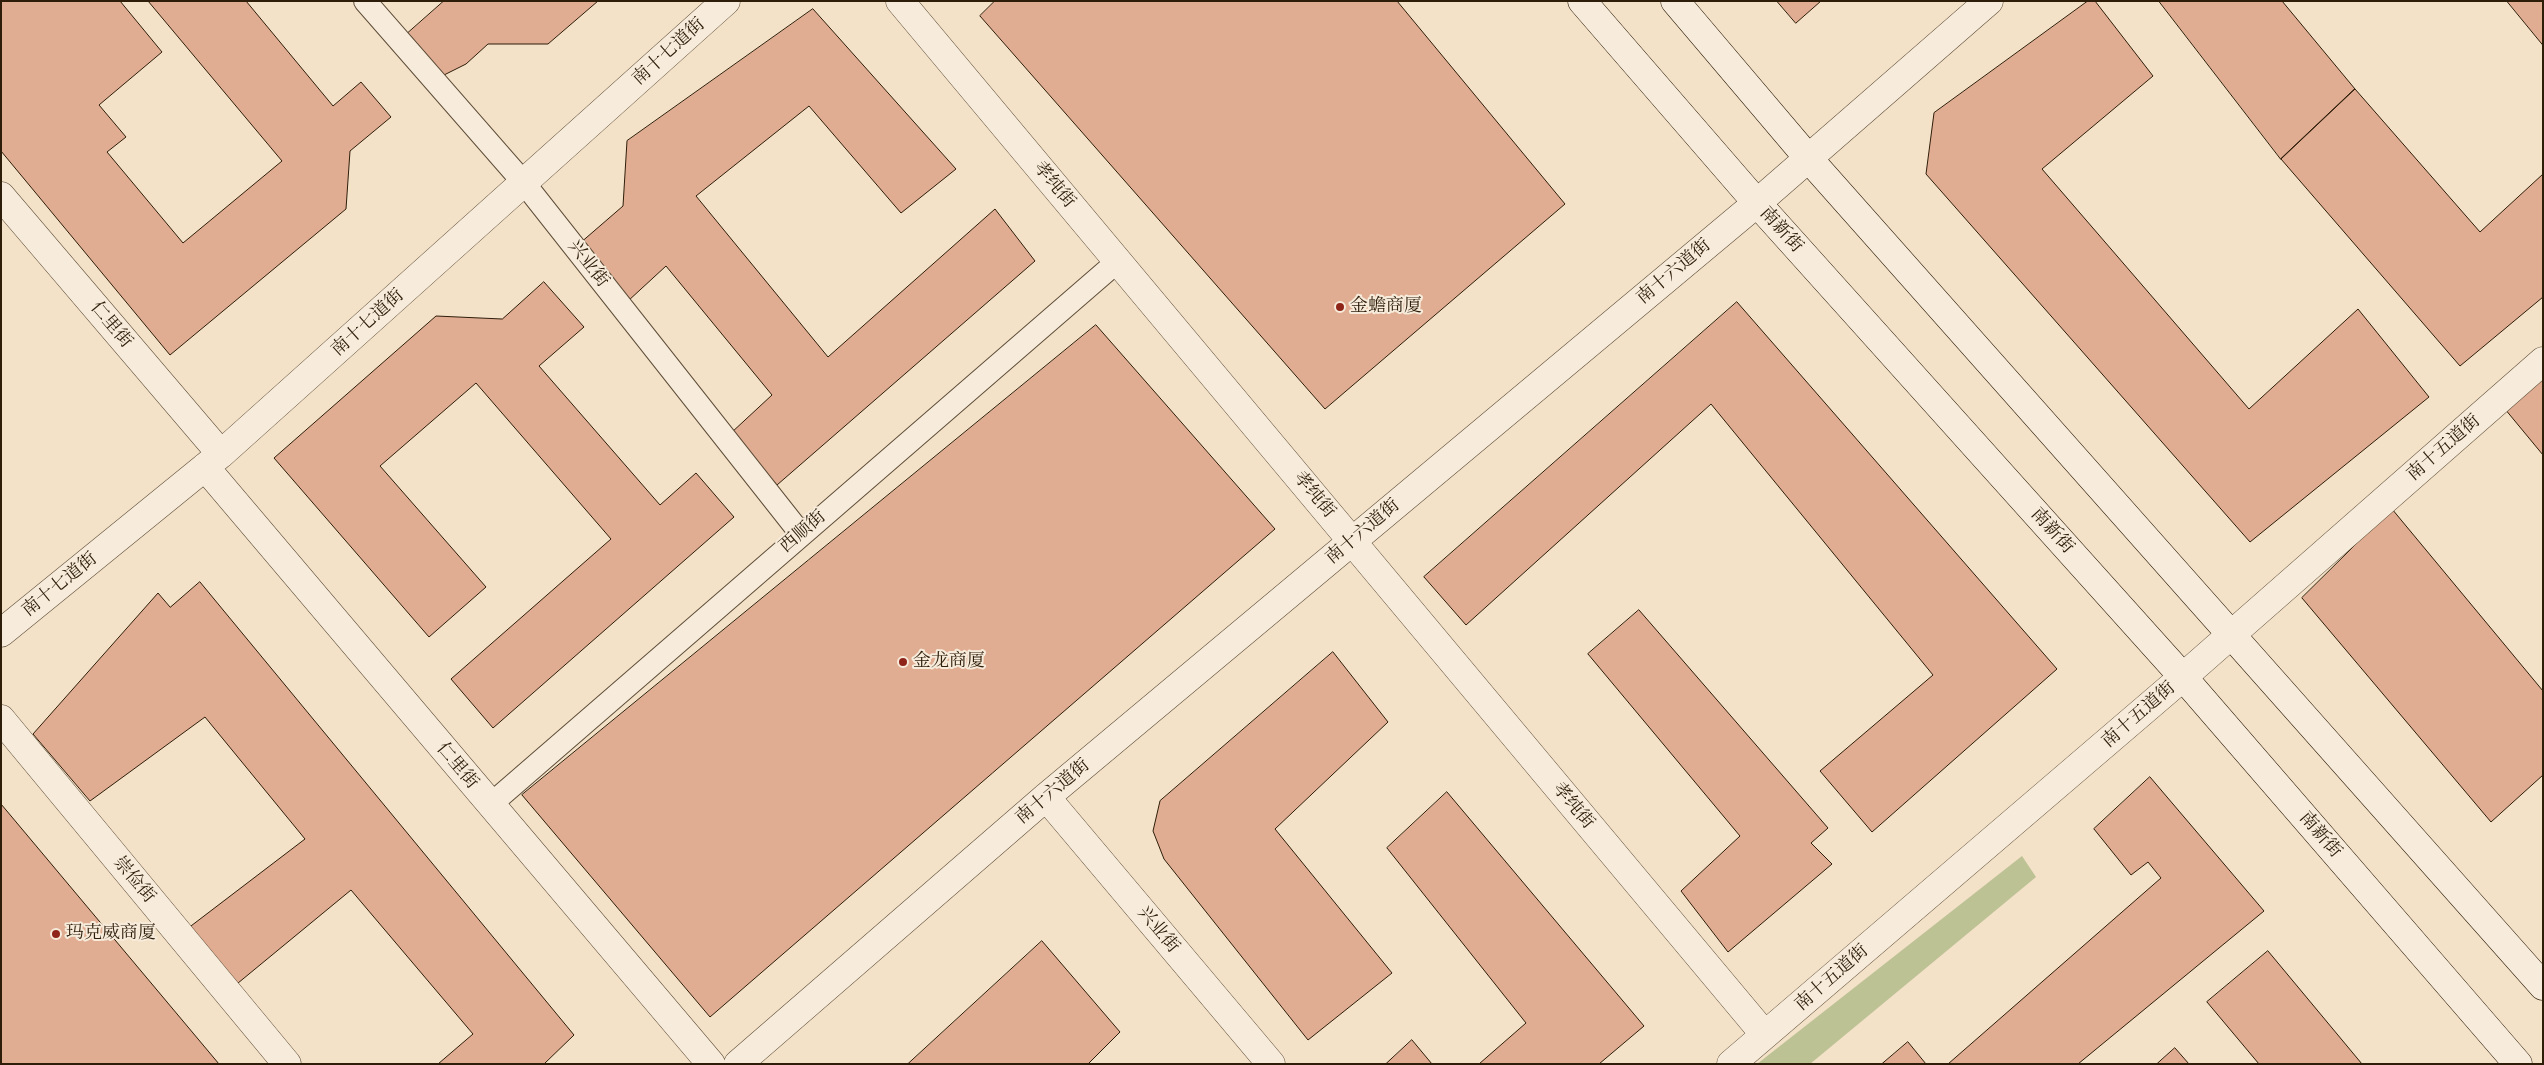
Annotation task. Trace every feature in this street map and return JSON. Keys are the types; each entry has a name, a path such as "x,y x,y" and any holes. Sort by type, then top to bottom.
{"street":[{"name":"南十七道街","path":"1,633 213,461 726,1"},
{"name":"孝纯街","path":"900,1 1765,1035"},
{"name":"南新街","path":"1582,1 1757,203 2183,677 2518,1064"},
{"path":"1675,1 1809,159 2543,986"},
{"name":"南十六道街","path":"738,1064 1046,797 1757,203 1989,1"},
{"name":"仁里街","path":"1,196 490,805 711,1064"},
{"name":"南十五道街","path":"1731,1064 2183,677 2543,361"},
{"name":"崇俭街","path":"1,719 287,1064"},
{"name":"兴业街","path":"1046,797 1271,1064"}],"lane":[{"name":"兴业街","path":"365,1 524,184 801,534"},
{"name":"西顺街","path":"490,805 1118,261"}],"green space":[{"path":"2022,856 2036,877 1810,1064 1757,1064"}],"building":[{"path":"1,1 120,1 162,52 99,105 126,137 107,152 183,243 282,161 148,1 246,1 333,106 361,82 391,117 350,151 346,209 170,355 1,151"},
{"path":"444,1 598,1 548,44 488,44 466,64 444,75 408,33"},
{"name":"金蟾商厦","path":"995,1 1397,1 1565,204 1325,409 980,16"},
{"path":"1777,1 1821,1 1796,23"},
{"path":"2088,1 2095,1 2153,76 2042,169 2249,409 2358,309 2429,397 2250,542 1926,174 1934,113"},
{"path":"2159,1 2282,1 2355,89 2281,159"},
{"path":"2507,1 2543,1 2543,45"},
{"path":"813,9 956,169 901,213 809,106 696,196 828,357 995,209 1035,261 777,485 731,433 772,395 666,266 628,301 579,244 623,206 627,141"},
{"path":"2355,89 2480,232 2543,174 2543,297 2460,366 2281,159"},
{"path":"544,282 584,327 539,366 660,505 696,473 734,517 493,728 451,679 611,539 476,383 380,466 486,587 429,637 274,458 436,316 502,319"},
{"path":"1737,302 2057,669 1872,832 1820,771 1933,675 1711,404 1466,625 1424,577"},
{"name":"金龙商厦","path":"1096,325 1275,529 710,1017 522,795"},
{"path":"2543,371 2543,455 2500,403"},
{"path":"2392,509 2543,691 2543,775 2491,822 2302,598"},
{"path":"200,582 574,1035 544,1064 438,1064 473,1034 351,890 232,988 187,929 305,839 205,717 90,801 33,734 158,593 170,607"},
{"path":"1639,610 1828,828 1811,843 1832,864 1728,952 1681,891 1740,836 1588,654"},
{"path":"1333,652 1388,722 1275,829 1392,973 1308,1040 1164,859 1153,831 1160,801"},
{"path":"2150,777 2264,911 2078,1064 1948,1064 2161,878 2148,862 2131,875 2094,829"},
{"path":"1447,792 1644,1026 1599,1064 1479,1064 1526,1023 1387,848"},
{"name":"玛克威商厦","path":"1,804 219,1064 1,1064"},
{"path":"1042,941 1120,1032 1088,1064 908,1064"},
{"path":"2268,951 2362,1064 2259,1064 2207,1002"},
{"path":"1412,1040 1432,1064 1386,1064"},
{"path":"1908,1042 1926,1064 1882,1064"},
{"path":"2175,1048 2189,1064 2157,1064"}],"place":[{"name":"金蟾商厦","path":"1340,307"},
{"name":"金龙商厦","path":"903,662"},
{"name":"玛克威商厦","path":"56,934"}]}
